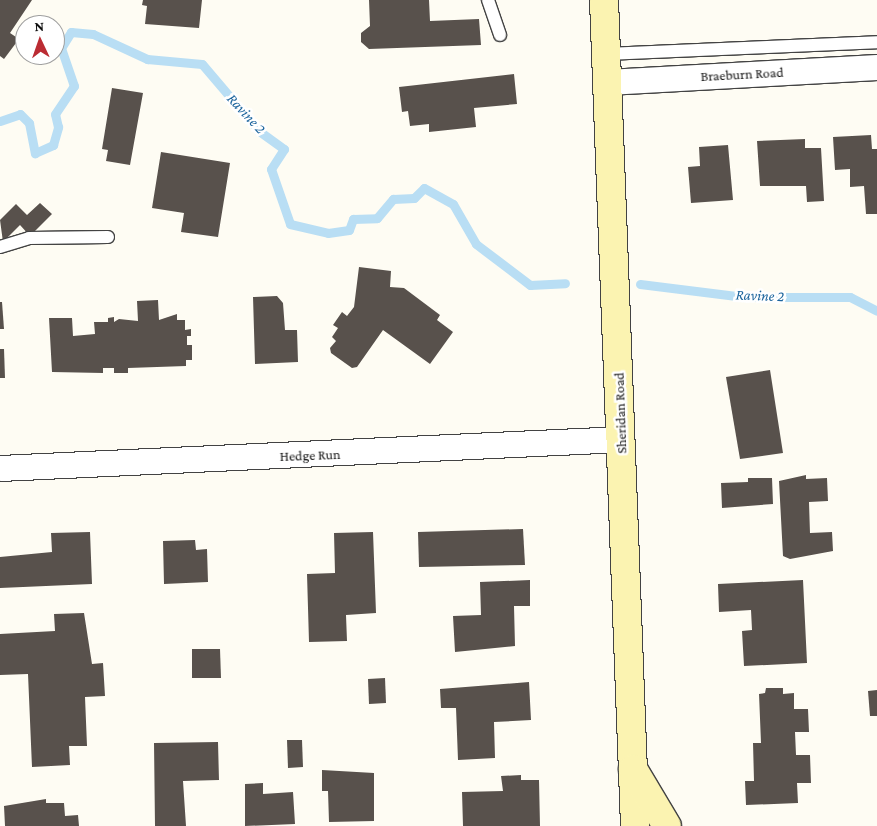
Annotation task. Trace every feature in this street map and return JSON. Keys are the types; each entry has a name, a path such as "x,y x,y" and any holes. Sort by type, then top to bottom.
{"street":[{"name":"Sheridan Road","path":"604,0 634,826"},
{"name":"Braeburn Road","path":"607,82 877,67"},
{"name":"Hedge Run","path":"0,468 620,438"},
{"path":"632,768 667,826"}],"lane":[{"path":"488,0 500,35"},
{"path":"606,54 877,42"},
{"path":"0,247 29,238 108,237"}],"building":[{"path":"0,0 32,0 22,15 15,15 15,26 10,33 15,36 15,44 4,59 0,56"},
{"path":"143,0 202,0 199,28 145,24 147,6 142,5"},
{"path":"369,0 429,0 430,21 479,19 481,45 369,49 361,42 361,33 370,26"},
{"path":"514,74 517,104 474,108 476,127 429,132 429,124 410,126 408,111 402,112 399,87"},
{"path":"112,88 143,93 130,165 106,161 108,150 102,149"},
{"path":"871,135 872,149 877,149 877,214 866,214 864,186 850,187 850,169 835,170 833,137"},
{"path":"805,139 805,148 821,148 824,201 807,202 806,186 760,186 757,141"},
{"path":"728,145 733,200 691,203 688,167 700,166 699,147"},
{"path":"161,152 230,163 218,237 181,232 184,213 152,208"},
{"path":"40,203 52,214 30,236 20,225 3,242 0,220 16,204 27,215"},
{"path":"359,267 391,271 390,287 404,288 440,315 437,320 453,332 430,364 383,330 357,367 352,368 331,353 330,348 336,341 332,337 338,328 333,325 342,312 347,316 354,307"},
{"path":"277,296 283,303 285,330 297,330 298,362 255,364 253,297"},
{"path":"158,300 159,320 177,314 177,320 185,320 185,330 191,329 191,336 187,336 187,345 192,345 192,360 186,360 186,366 128,368 128,373 114,373 114,368 103,368 103,373 52,372 49,318 72,318 73,336 95,334 94,322 108,322 108,318 114,317 114,322 119,319 138,321 137,301"},
{"path":"0,302 2,302 4,329 0,329"},
{"path":"0,349 4,349 5,378 0,378"},
{"path":"770,370 783,453 740,459 726,377"},
{"path":"806,475 806,479 827,478 828,501 809,502 810,533 832,532 833,551 790,559 783,556 779,481"},
{"path":"748,478 772,478 773,504 722,508 721,483 748,482"},
{"path":"523,529 525,565 419,567 418,532"},
{"path":"90,532 92,584 0,588 0,557 52,552 51,533"},
{"path":"373,532 376,613 346,615 347,641 309,642 307,574 335,573 334,533"},
{"path":"195,540 196,550 207,549 208,582 164,584 163,541"},
{"path":"530,580 530,606 514,606 515,646 455,652 453,616 481,615 480,582"},
{"path":"803,580 807,663 744,666 742,631 752,630 751,610 719,612 718,584"},
{"path":"84,613 92,664 103,663 105,696 85,697 87,746 69,746 70,765 32,767 28,674 0,675 0,634 55,631 54,614"},
{"path":"192,649 220,649 221,678 192,678"},
{"path":"385,678 386,703 369,704 368,679"},
{"path":"529,682 531,720 494,722 495,758 458,760 456,708 441,708 440,689"},
{"path":"766,688 783,688 783,694 794,693 794,709 808,709 809,732 795,732 796,755 810,755 811,783 797,783 798,803 746,805 745,781 754,781 753,743 761,743 759,694 765,693"},
{"path":"877,690 877,716 870,716 868,691"},
{"path":"287,740 302,740 303,767 288,768"},
{"path":"218,742 219,780 183,781 186,826 155,826 154,743"},
{"path":"322,770 374,773 374,821 329,822 328,791 322,791"},
{"path":"521,775 521,780 539,780 540,826 463,826 462,792 503,791 501,776"},
{"path":"263,783 263,794 293,792 295,824 245,826 245,784"},
{"path":"46,799 46,803 64,803 65,816 78,815 79,826 5,826 4,806"}],"waterway":[{"name":"Ravine 2","path":"0,121 20,114 29,123 35,153 53,145 58,127 55,114 74,86 61,48 71,32 93,34 147,59 202,64 259,131 284,149 271,169 290,224 328,233 349,230 353,219 377,218 393,199 414,198 424,188 453,204 476,244 530,285 565,283"},
{"name":"Ravine 2","path":"640,284 744,297 850,297 877,311"}]}
